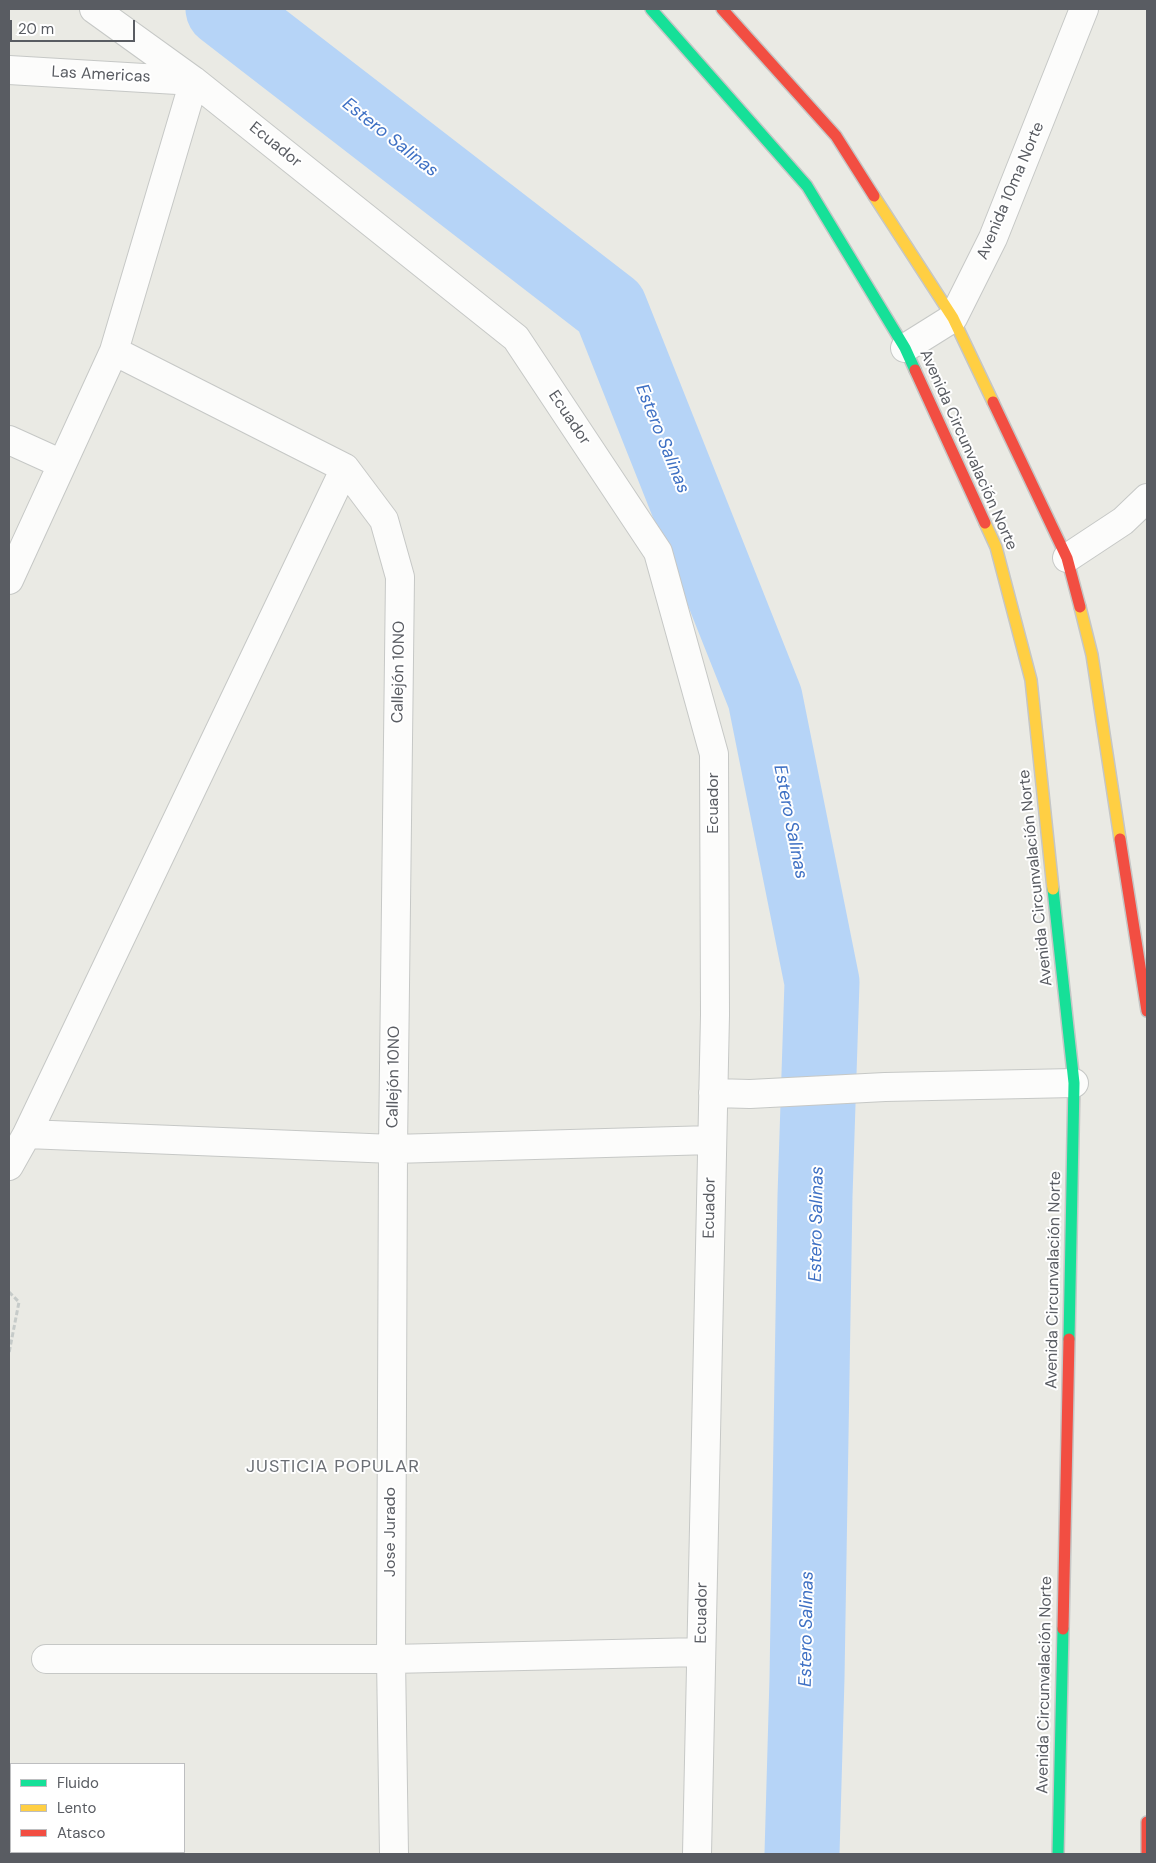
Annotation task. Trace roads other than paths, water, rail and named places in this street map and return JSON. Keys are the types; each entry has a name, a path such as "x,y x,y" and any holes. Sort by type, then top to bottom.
{"main road":[{"name":"Avenida Circunvalación Norte","path":"651,9 807,186 905,348 996,546 1031,680 1074,1083 1058,1854"},
{"path":"722,9 836,136 953,318 1067,558 1092,655 1147,1011"},
{"path":"1147,1822 1147,1854"}],"street":[{"name":"Ecuador","path":"94,9 194,80 516,338 658,552 714,754 715,1015 697,1854"},
{"name":"Avenida 10ma Norte","path":"953,318 993,238 1084,9"},
{"name":"Las Americas","path":"9,70 194,80"},
{"path":"9,580 114,351 194,80"},
{"path":"905,348 953,318"},
{"name":"Callejón 10NO","path":"114,351 345,468 384,520 400,576 393,1150"},
{"path":"9,440 62,464"},
{"path":"9,1166 27,1134 345,468"},
{"path":"1067,558 1123,521 1147,498"},
{"path":"713,1093 750,1094 885,1087 1074,1083"},
{"path":"27,1134 393,1150 712,1140"},
{"name":"Jose Jurado","path":"393,1150 391,1659 394,1854"},
{"path":"46,1659 391,1659 701,1652"}],"waterway":[{"name":"Estero Salinas","path":"223,9 610,308 765,698 822,982 815,1196 807,1678 802,1854"}],"district":[{"name":"JUSTICIA POPULAR","path":"333,1467"}]}
